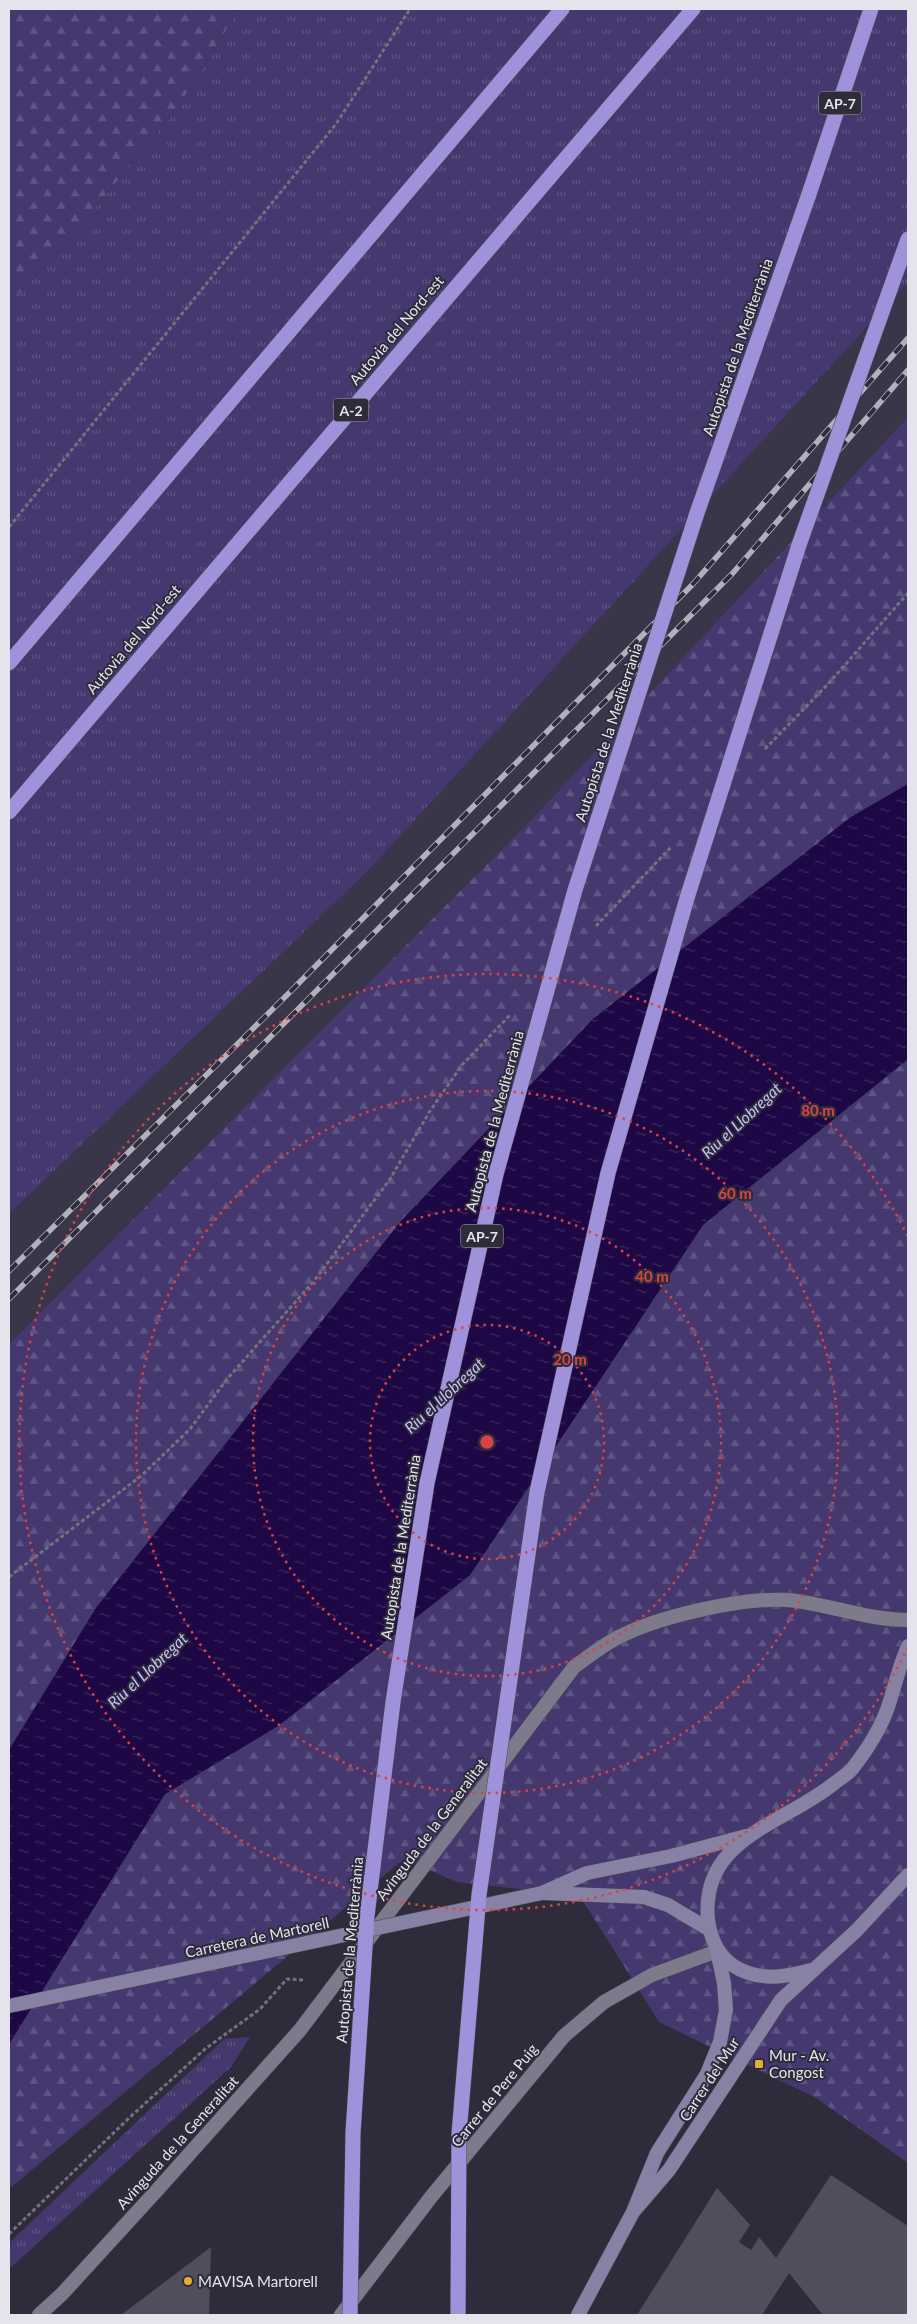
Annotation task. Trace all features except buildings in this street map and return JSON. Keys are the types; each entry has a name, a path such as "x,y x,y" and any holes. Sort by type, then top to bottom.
{"highway":[{"path":"9,663 562,9"},
{"name":"Autovia del Nord-est","path":"9,812 693,9"},
{"name":"Autopista de la Mediterrània","path":"350,2315 353,2133 367,1916 393,1702 427,1483 496,1174 575,890 696,513 808,197 871,9"},
{"path":"458,2315 459,2134 478,1895 537,1492 608,1173 687,898 799,545 908,239"}],"main road":[{"path":"542,1893 587,1873 671,1856 750,1835 825,1791 850,1771 874,1738 888,1708 900,1665 908,1646"},
{"name":"Carrer del Mur","path":"578,2315 633,2212 657,2153 707,2074 720,2042 726,2010 724,1982 710,1930 706,1901 713,1876 725,1856 750,1835"},
{"name":"Carrer del Mur","path":"633,2212 669,2170 781,2000 857,1930 908,1875"},
{"path":"542,1893 644,1898 668,1905 710,1930"},
{"name":"Carretera de Martorell","path":"9,2006 542,1893"},
{"path":"717,1951 737,1968 757,1976 785,1977 815,1969"}],"street":[{"name":"Avinguda de la Generalitat","path":"39,2315 62,2294 300,2030 574,1667 615,1639 665,1620 703,1609 747,1602 788,1600 855,1615 908,1620"},
{"name":"Carrer de Pere Puig","path":"341,2315 431,2197 564,2036 604,2002 652,1975 717,1951"}],"path":[{"path":"9,527 336,124 410,9"},
{"path":"760,755 829,682 908,593"},
{"path":"594,928 676,841"},
{"path":"9,1577 141,1476 190,1429 227,1379 314,1281 390,1179 430,1111 462,1065 510,1014"},
{"path":"9,2234 129,2118 205,2049 260,2009 287,1979 306,1980"}],"shaded area":[{"path":"908,282 908,417 532,819 9,1344 9,1214 369,870"}],"green space":[{"path":"9,9 238,9 173,114 68,240 9,304"},
{"path":"238,9 908,9 908,282 369,870 9,1214 9,304 68,240 173,114"},
{"path":"908,417 908,784 851,817 593,1019 401,1221 96,1608 9,1750 9,1344 532,819"},
{"path":"908,1059 908,2163 816,2098 659,2022 580,1896 457,1882 404,1859 9,2189 9,2044 165,1794 278,1726 470,1575 703,1225"},
{"path":"250,2037 231,2067 9,2269 9,2243 224,2039"}],"water":[{"name":"Riu el Llobregat","path":"908,784 908,1059 703,1225 470,1575 278,1726 165,1794 9,2044 9,1750 96,1608 401,1221 593,1019 851,817"}],"railway":[{"path":"9,1271 292,990 693,584 908,338"},
{"path":"9,1299 732,574 908,370"}],"place":[{"name":"Mur - Av. Congost","path":"759,2064"},
{"name":"MAVISA Martorell","path":"188,2281"}]}
